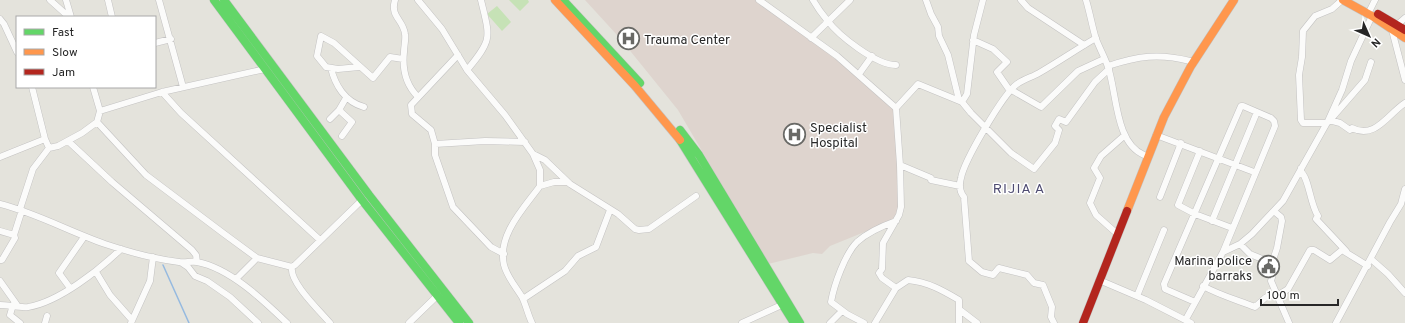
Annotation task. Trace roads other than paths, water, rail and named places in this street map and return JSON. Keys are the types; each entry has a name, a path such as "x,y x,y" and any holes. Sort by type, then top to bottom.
{"main road":[{"path":"214,0 362,200 459,323"},
{"path":"224,0 364,188 468,323"},
{"path":"555,0 635,86 678,136 785,304 800,323"},
{"path":"563,0 638,81 699,155 785,304 794,323"},
{"path":"1078,323 1160,115 1190,61 1228,0"},
{"path":"1083,323 1156,135 1191,66 1234,0"},
{"path":"1342,0 1371,13"},
{"path":"1354,0 1395,28 1405,38"},
{"path":"1395,28 1405,30"}],"street":[{"path":"50,0 69,16"},
{"path":"66,0 70,16"},
{"path":"108,0 112,16"},
{"path":"159,0 183,87"},
{"path":"395,0 393,8 394,14 403,27 405,35 403,59 406,81 418,97"},
{"path":"418,0 442,28 467,70 505,115 533,154 540,170 540,186"},
{"path":"467,70 484,51 489,35 481,0"},
{"path":"760,0 859,74 896,108 901,207 896,221 883,243 882,269 879,273 882,278 896,288"},
{"path":"813,0 827,21 841,34 882,63 896,65"},
{"path":"811,38 850,0"},
{"path":"926,0 938,27 939,36 948,55 961,101"},
{"path":"961,101 967,94 973,40 983,0"},
{"path":"1021,0 1028,8 1084,46"},
{"path":"1086,0 1096,38 1108,67 1118,115 1125,135 1132,147 1144,156"},
{"path":"1342,0 1334,8 1315,16 1303,31 1302,57 1299,75 1301,120 1303,123 1328,121 1340,123 1350,130 1352,128 1361,132 1367,132 1378,127 1405,103"},
{"path":"1223,252 1240,244 1275,212 1283,201 1328,121 1342,90 1375,0"},
{"path":"1405,18 1395,28 1405,80"},
{"path":"0,20 4,24 16,50"},
{"path":"359,67 326,67 318,56 322,36 334,43 359,67 374,78 390,57 403,59"},
{"path":"1054,323 1051,317 1053,312 1043,285 1034,283 1027,275 999,268 993,275 982,272 969,261 965,206 960,186 961,176 986,127 1011,90 1017,84 1038,74 1096,38"},
{"path":"156,43 171,39"},
{"path":"973,40 993,49 1007,62 997,72 1011,90 1041,107 1078,71 1104,59"},
{"path":"458,55 411,105 412,114 431,130 435,144 435,155 453,207 491,247 504,254"},
{"path":"859,74 872,56"},
{"path":"896,108 918,84 961,101 1011,153 1034,169 1056,144 1059,130 1055,126 1059,119 1066,122 1095,82 1108,67 1132,58 1153,56 1170,56 1190,61"},
{"path":"1328,121 1365,80 1371,62"},
{"path":"331,68 332,74 346,98 356,105 364,106"},
{"path":"100,111 162,92 265,69"},
{"path":"32,88 45,139 49,148"},
{"path":"0,260 2,260 15,238 14,235 33,169 49,148 68,141 82,133 96,122 100,111 93,88"},
{"path":"162,92 180,113 320,240"},
{"path":"330,119 339,110 346,98"},
{"path":"1099,280 1189,321 1195,302 1223,252 1254,172 1274,126 1274,121 1271,118 1241,106 1164,286 1165,289 1195,302"},
{"path":"339,110 352,122 342,136"},
{"path":"1212,221 1257,112"},
{"path":"96,122 146,175 257,258 292,267 298,263 362,200"},
{"path":"1114,231 1096,215 1090,203 1100,178 1094,168 1101,156 1125,135"},
{"path":"1156,135 1181,143 1254,172"},
{"path":"0,158 45,139"},
{"path":"68,141 106,177 192,250 196,255 197,262"},
{"path":"435,144 485,141 525,142"},
{"path":"1160,197 1181,143"},
{"path":"1200,151 1178,205 1195,214 1232,228"},
{"path":"533,154 545,160 566,182 610,210 635,229 650,229 696,196"},
{"path":"900,165 931,178 931,180 960,186"},
{"path":"1302,165 1301,172 1305,176 1310,199 1318,216 1316,219 1346,251 1368,266"},
{"path":"532,323 523,299 509,277 504,264 506,241 514,221 522,208 540,186 554,182 566,182"},
{"path":"1336,323 1401,204 1405,189"},
{"path":"0,204 21,210 84,237 121,249 180,263 188,267 195,276 207,281 230,297 258,323"},
{"path":"523,299 565,271 578,256 596,247 610,210"},
{"path":"1272,263 1277,248 1282,221 1281,217 1275,212"},
{"path":"864,323 842,311 831,302 838,276 856,243 877,228 896,221"},
{"path":"1137,296 1164,230"},
{"path":"0,231 14,235"},
{"path":"70,288 59,273 84,237"},
{"path":"1240,244 1250,254 1272,263 1275,266 1271,281 1288,323"},
{"path":"0,305 31,306 48,300 96,272 121,249"},
{"path":"1203,286 1219,294 1225,294 1255,307 1265,298 1288,289 1310,250 1314,250 1330,260 1342,250 1346,251"},
{"path":"96,272 110,295 131,322 150,281 153,257"},
{"path":"236,279 257,258"},
{"path":"1371,259 1388,274 1405,293"},
{"path":"180,263 197,262 236,279 287,323"},
{"path":"292,267 292,273 297,284 330,323"},
{"path":"875,323 896,288 908,280 921,281 935,286 959,300 959,323"},
{"path":"0,281 15,305"},
{"path":"409,323 438,295"},
{"path":"742,323 785,304"},
{"path":"15,305 10,314 20,323"},
{"path":"960,310 977,323"},
{"path":"830,323 842,311"},
{"path":"45,323 47,316"}],"waterway":[{"path":"163,265 189,323"}],"place":[{"name":"Trauma Center","path":"629,39"},
{"name":"Specialist Hospital","path":"794,134"},
{"name":"Marina police barraks","path":"1268,267"}],"district":[{"name":"RIJIA A","path":"1019,188"}]}
